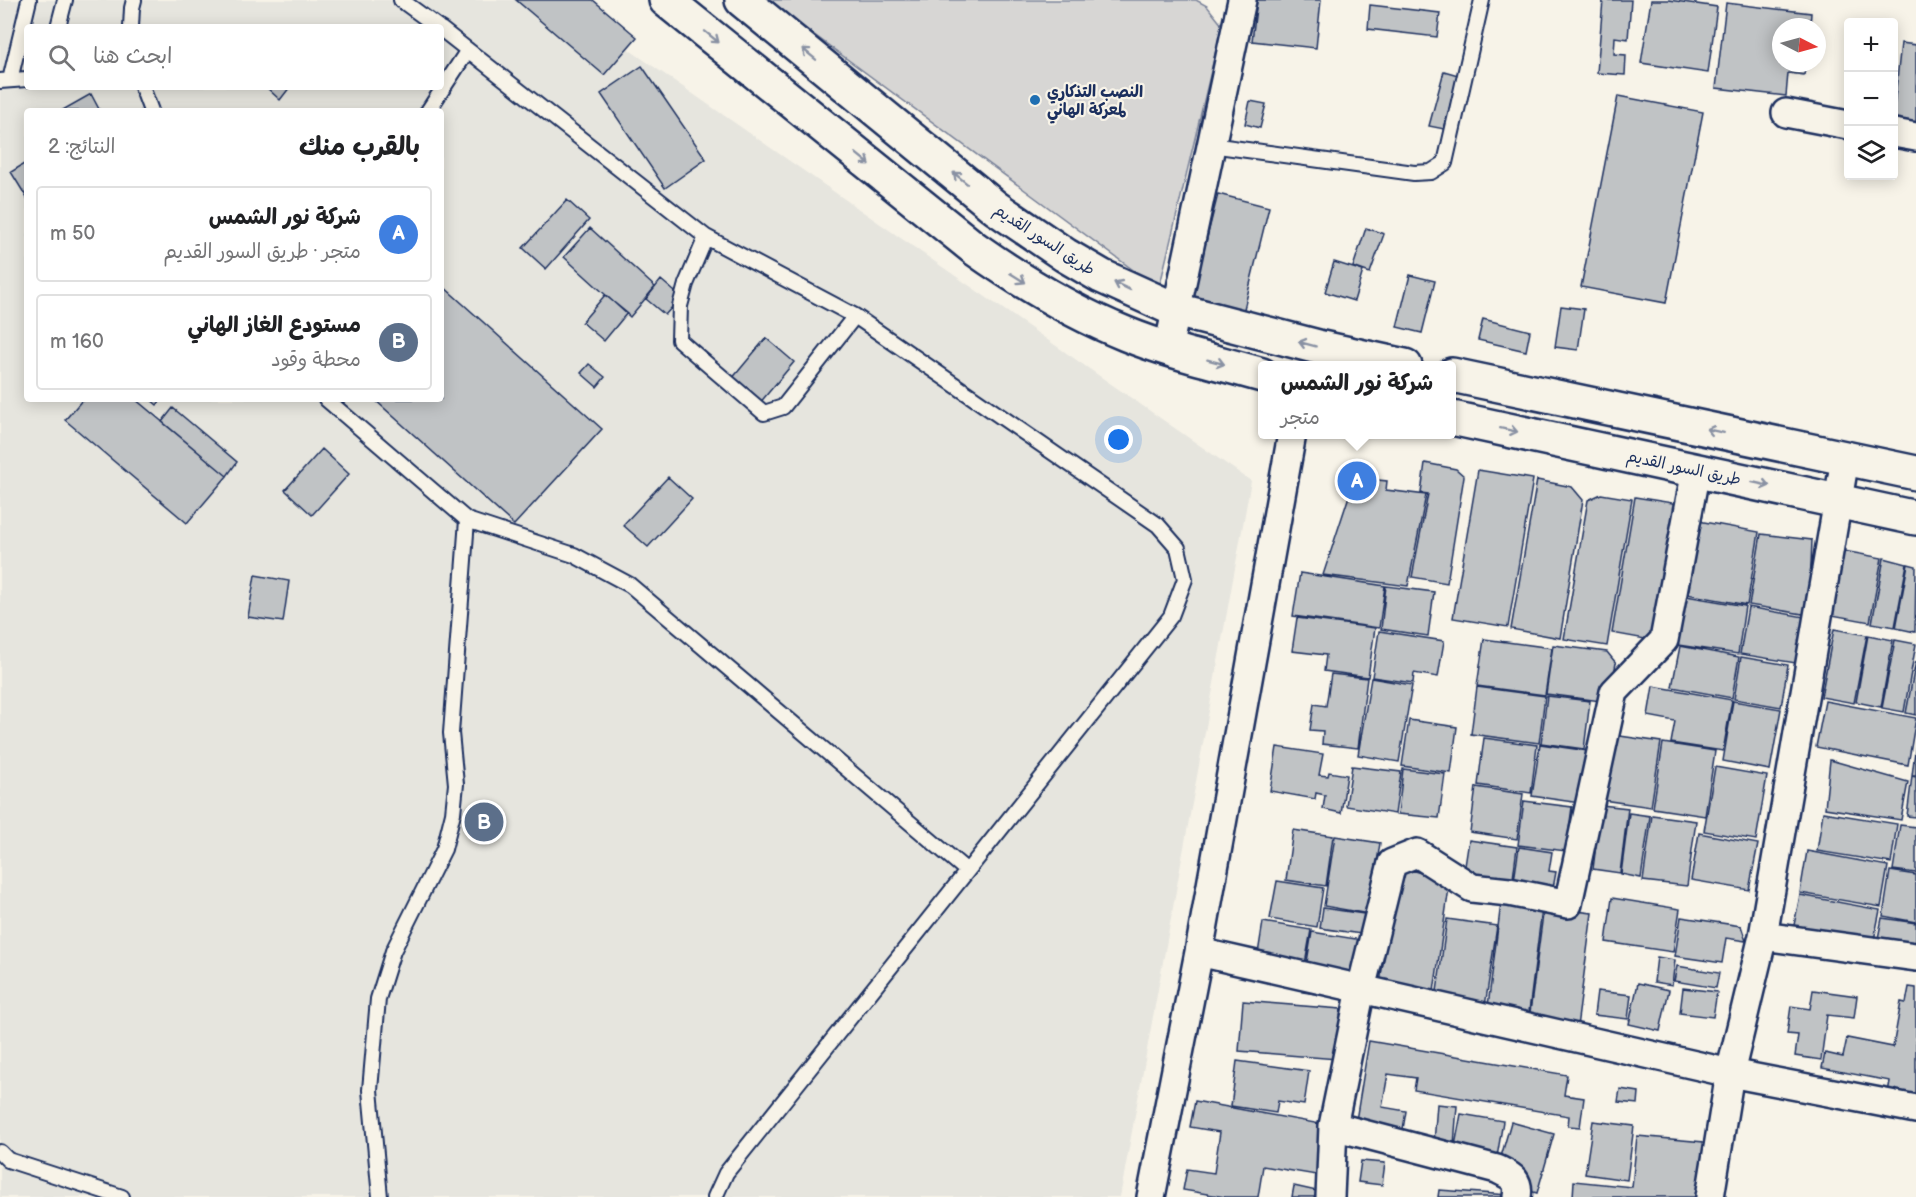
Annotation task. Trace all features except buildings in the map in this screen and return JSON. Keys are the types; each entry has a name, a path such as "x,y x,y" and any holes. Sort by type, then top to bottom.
{"main road":[{"path":"666,0 974,248 1010,274 1047,297 1126,334 1168,349 1258,374"},
{"name":"طريق السور القديم","path":"742,0 996,208 1065,255 1101,276 1176,310 1318,347 1382,361"},
{"path":"1456,376 1916,473"},
{"name":"طريق السور القديم","path":"1456,419 1916,518"}],"street":[{"path":"1168,349 1242,0"},
{"path":"1786,113 1844,124"},
{"path":"1898,134 1916,137"},
{"path":"1151,1197 1199,952 1291,439"},
{"path":"1710,1197 1730,1073 1763,936 1845,459"},
{"path":"1330,1197 1333,1126 1361,989 1392,863 1417,853 1472,888 1509,892 1568,904 1614,692 1664,640 1696,470"},
{"path":"1763,936 1916,957"},
{"path":"1199,952 1730,1073 1916,1109"},
{"path":"1333,1126 1497,1169 1512,1176 1517,1184 1517,1197"}],"lane":[{"path":"24,79 5,81 29,0"},
{"path":"59,24 65,0"},
{"path":"131,24 135,0"},
{"path":"402,0 435,24"},
{"path":"1211,146 1414,173 1431,172 1445,163 1482,0"},
{"path":"444,31 706,237 855,316 1158,525 1178,548 1185,579 1171,616 726,1173 715,1197"},
{"path":"444,87 468,50"},
{"path":"143,90 150,108"},
{"path":"430,108 442,90"},
{"path":"706,237 686,284 680,306 679,340 764,413 783,407 855,316"},
{"path":"329,402 467,520 574,555 630,585 967,871"},
{"path":"380,1197 370,1090 378,999 393,951 444,849 453,813 456,784 451,733 467,520"},
{"path":"0,1152 8,1160 122,1197"}],"shaded area":[{"path":"0,0 576,0 631,51 1251,481 1120,1197 0,1197"},
{"path":"767,0 1196,0 1207,6 1222,25 1159,289"}],"place":[{"name":"النصب التذكاري لمعركة الهاني","path":"1035,100"},
{"name":"شركة نور الشمس","path":"1357,481"},
{"name":"مستودع الغاز الهاني","path":"484,822"}]}
